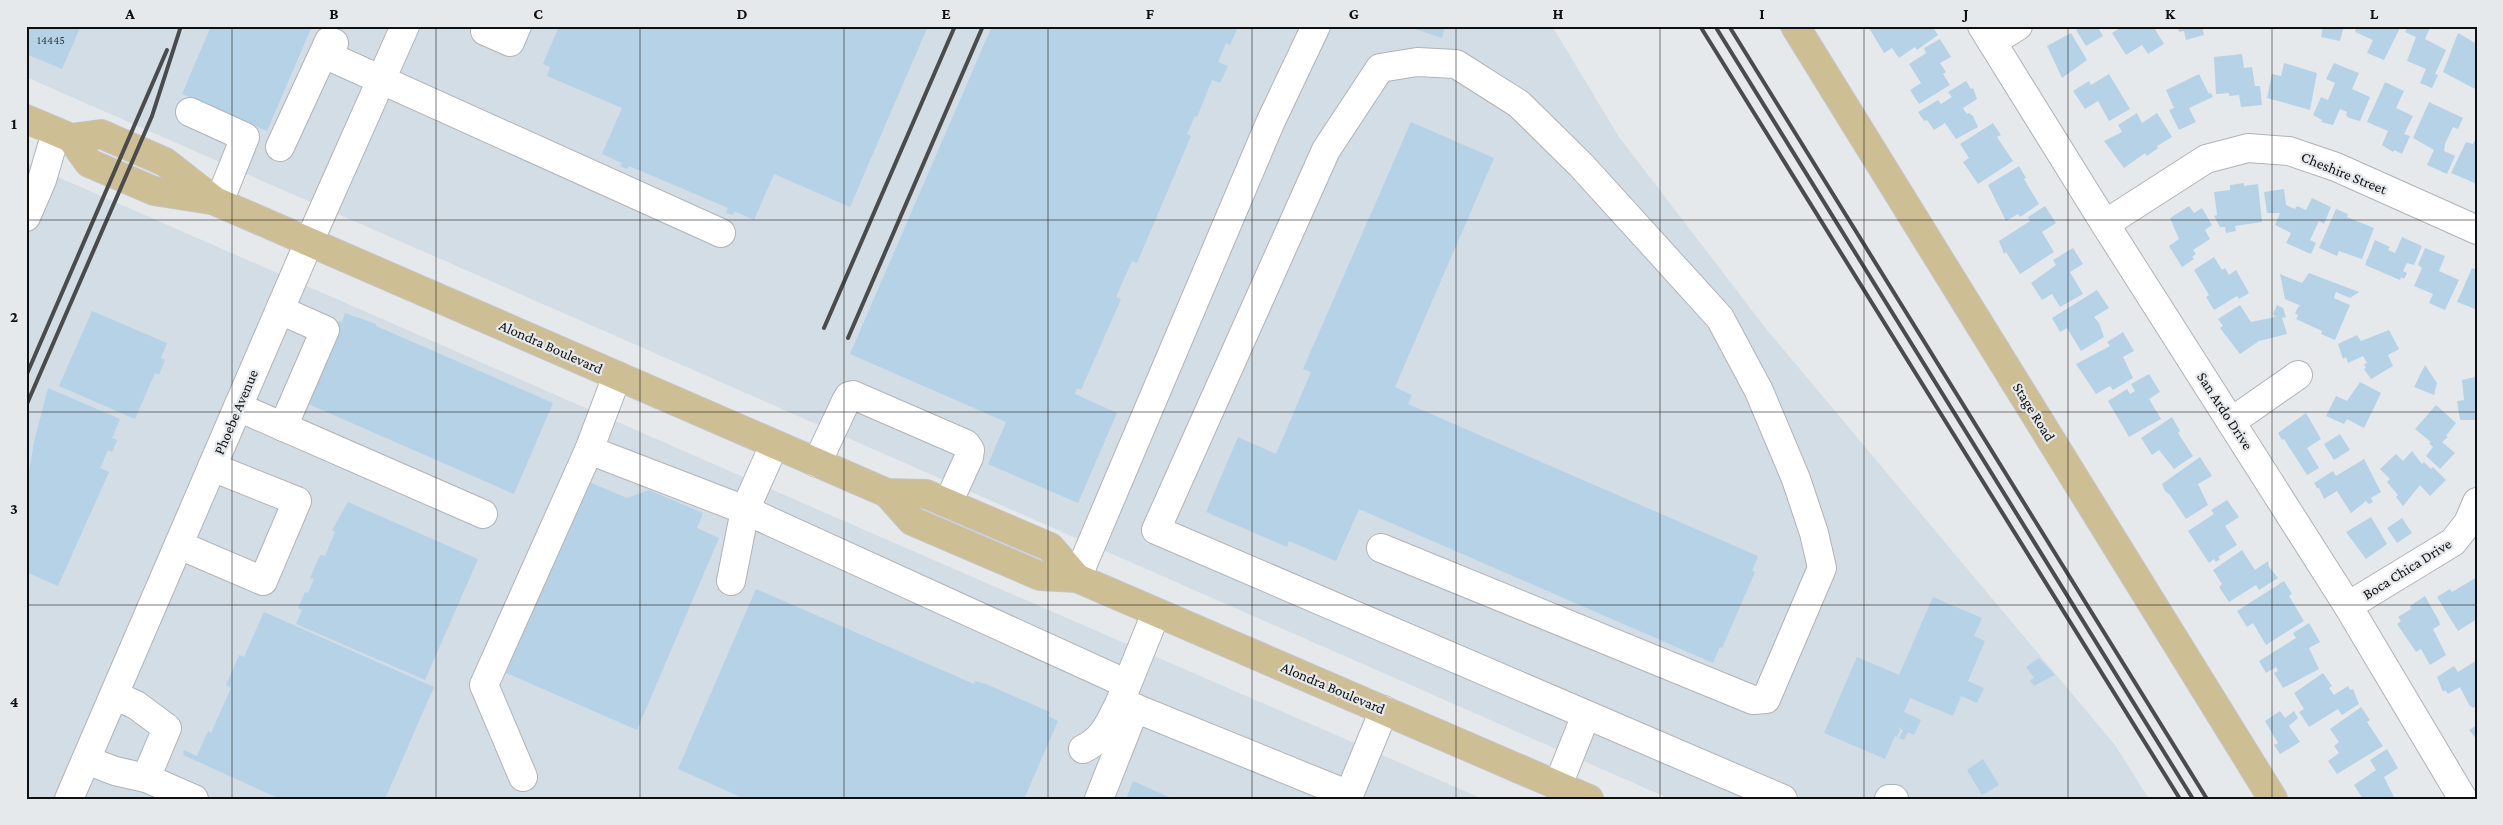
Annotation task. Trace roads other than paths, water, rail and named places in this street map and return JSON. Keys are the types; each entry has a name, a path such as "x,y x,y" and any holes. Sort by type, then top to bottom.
{"main road":[{"name":"Stage Road","path":"1795,26 2273,799"},
{"path":"26,119 63,135"},
{"name":"Alondra Boulevard","path":"63,135 89,163 154,192 217,201 887,493 926,494 948,503 1050,548 1077,578"},
{"name":"Alondra Boulevard","path":"887,493 912,521 1040,576 1077,578 1589,799"}],"street":[{"name":"Phoebe Avenue","path":"72,798 86,760 309,242 386,73 405,26"},
{"path":"487,26 485,31 510,42 517,26"},
{"path":"1077,578 1270,123 1316,26"},
{"path":"1987,34 2018,26"},
{"name":"San Ardo Drive","path":"1987,34 2105,224 2348,606 2463,799"},
{"path":"280,147 330,40 386,73 721,233"},
{"path":"1381,548 1753,700 1766,699 1822,568 1814,533 1796,479 1759,391 1720,318 1581,164 1519,104 1456,64 1417,62 1380,68 1326,150 1156,530 1783,799"},
{"path":"190,112 245,137 217,201"},
{"path":"26,217 63,135"},
{"name":"Cheshire Street","path":"2105,224 2206,159 2248,148 2289,151 2336,167 2477,230"},
{"path":"280,310 325,330 283,427"},
{"path":"2232,422 2298,375"},
{"path":"524,777 484,685 589,450 617,376"},
{"path":"817,463 849,396 853,395 966,444 970,450 948,503"},
{"path":"238,407 483,514"},
{"path":"731,581 745,510 774,445"},
{"path":"589,450 745,510 1127,698 1353,797 1384,710"},
{"path":"179,545 263,581 267,572 297,501 212,467"},
{"name":"Boca Chica Drive","path":"2348,606 2453,542 2468,523 2477,502"},
{"path":"1099,799 1127,698 1156,612"},
{"path":"114,695 136,705 167,728 146,778"},
{"path":"1083,749 1096,743 1127,698"},
{"path":"1558,786 1586,715"},
{"path":"86,760 116,771 146,778 194,799"},
{"path":"1889,799 1894,799"}],"railway":[{"path":"26,406 152,116 181,26"},
{"path":"824,328 955,26"},
{"path":"848,338 983,26"},
{"path":"1700,26 2180,799"},
{"path":"1715,26 2193,799"},
{"path":"1729,26 2207,799"},
{"path":"26,376 167,50"}]}
